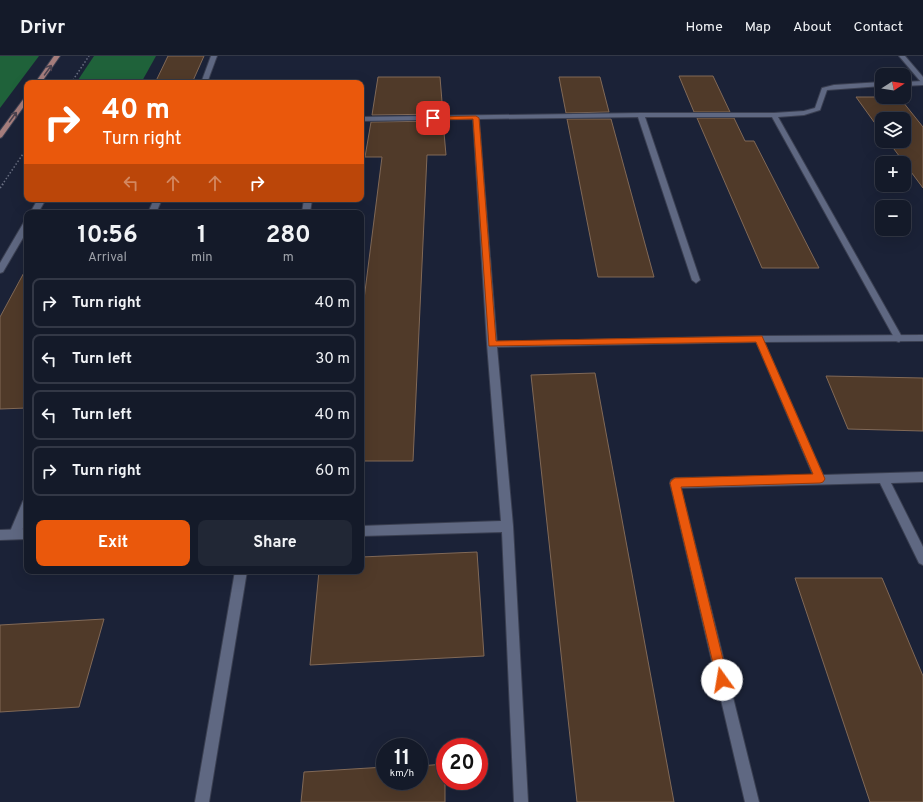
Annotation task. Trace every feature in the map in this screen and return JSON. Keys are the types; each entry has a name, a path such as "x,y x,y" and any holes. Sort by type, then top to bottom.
{"main road":[{"path":"40,80 57,56"},
{"path":"0,136 24,102"}],"street":[{"path":"205,80 214,56"},
{"path":"902,56 923,82"},
{"path":"911,83 923,82"},
{"path":"364,120 640,115 774,115 804,113 818,109 824,89 875,84"},
{"path":"640,115 696,280"},
{"path":"774,115 899,338"},
{"path":"476,118 507,526 521,802"},
{"path":"0,270 24,229"},
{"path":"492,344 759,338 923,338"},
{"path":"759,338 820,479"},
{"path":"752,802 675,483 923,477"},
{"path":"883,478 923,559"},
{"path":"15,534 24,512"},
{"path":"364,531 507,526"},
{"path":"0,535 24,534"},
{"path":"202,802 240,574"}],"path":[{"path":"73,80 89,56"},
{"path":"0,188 24,152"}],"green space":[{"path":"0,56 39,56 0,108"},
{"path":"94,56 156,56 143,80 78,80"}],"building":[{"path":"168,56 204,56 193,80 156,80"},
{"path":"679,76 713,76 730,112 694,112"},
{"path":"378,77 440,77 443,114 372,115"},
{"path":"559,77 600,77 609,112 566,113"},
{"path":"856,97 875,97 875,104 905,104 911,112 875,112 875,123"},
{"path":"911,112 923,127 923,188 911,172 911,156 899,156 893,148 911,148"},
{"path":"697,118 734,118 745,141 754,141 819,268 762,268"},
{"path":"567,119 611,119 654,277 598,277"},
{"path":"443,121 446,155 427,155 413,461 364,461 364,299 382,157 365,157 371,122"},
{"path":"24,273 24,408 0,409 0,317"},
{"path":"595,373 674,802 577,802 531,375"},
{"path":"826,376 923,378 923,431 848,429"},
{"path":"477,552 484,656 310,665 319,574 364,574 364,557"},
{"path":"795,578 882,578 923,676 923,802 870,802"},
{"path":"104,619 79,707 0,712 0,625"},
{"path":"428,765 436,765 436,790 445,790 445,802 301,802 304,772 376,768 376,790 428,790"}],"route":[{"path":"433,118 476,118 492,344 759,338 820,479 675,483 722,680"}]}
